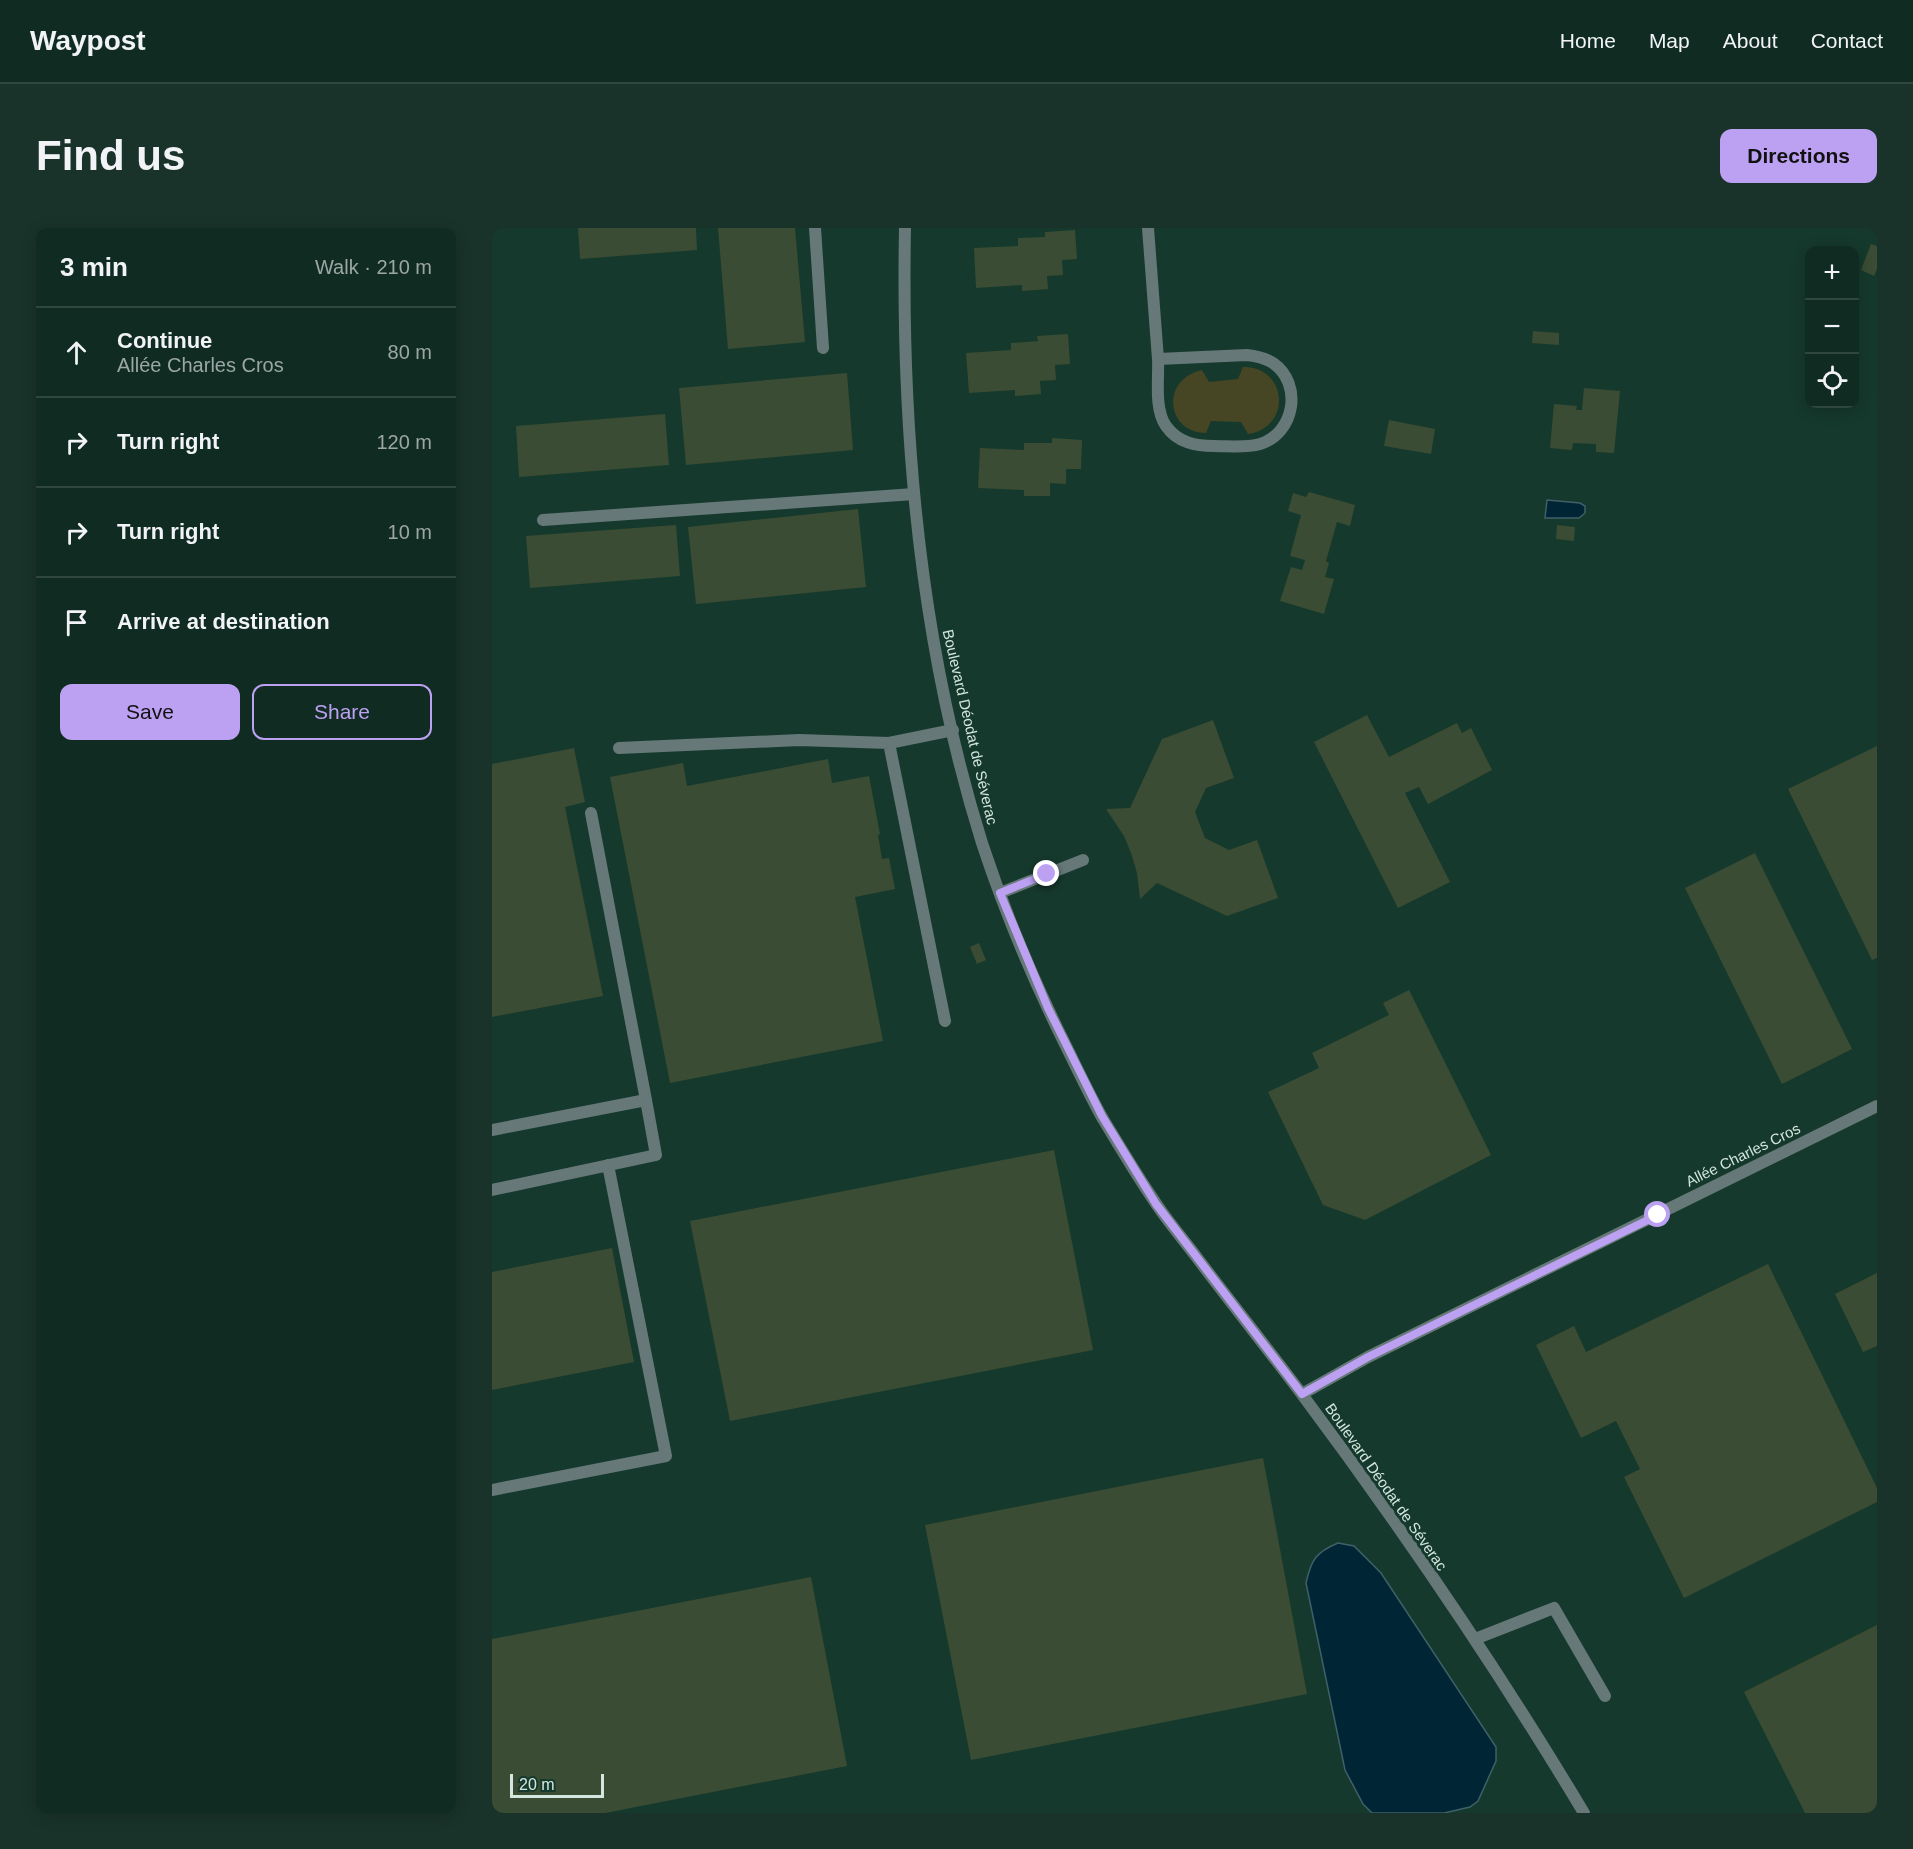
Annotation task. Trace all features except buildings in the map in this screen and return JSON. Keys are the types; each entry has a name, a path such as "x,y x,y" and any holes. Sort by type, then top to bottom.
{"street":[{"path":"815,228 824,348"},
{"name":"Boulevard Déodat de Séverac","path":"905,228 905,368 914,494 931,631 953,730 983,844 1000,893 1048,1008 1102,1116 1156,1204 1302,1394 1394,1521 1475,1639 1584,1813"},
{"path":"1148,228 1160,413 1166,426 1175,436 1187,443 1200,446 1260,444 1273,437 1283,427 1290,414 1292,401 1290,386 1274,364 1261,357 1247,355 1158,359"},
{"path":"543,520 914,494"},
{"path":"619,748 799,740 889,743 953,730"},
{"path":"889,743 945,1021"},
{"path":"492,1190 656,1155 591,813"},
{"path":"1000,893 1083,860"},
{"path":"492,1130 646,1100"},
{"name":"Allée Charles Cros","path":"1302,1394 1368,1357 1877,1106"},
{"path":"492,1490 666,1456 608,1165"},
{"path":"1475,1639 1554,1608 1605,1696"}],"shaded area":[{"path":"1243,367 1258,369 1269,376 1276,386 1279,398 1278,409 1263,429 1248,434 1241,422 1211,421 1206,433 1192,430 1182,424 1173,404 1174,394 1189,375 1202,370 1209,382 1238,379"}],"water":[{"path":"1547,500 1580,503 1585,506 1585,513 1579,518 1545,518"},
{"path":"1338,1543 1354,1546 1381,1573 1496,1747 1496,1761 1478,1801 1470,1807 1444,1813 1372,1813 1363,1804 1345,1770 1306,1583 1310,1568 1316,1558 1324,1550"}],"route":[{"path":"1047,874 1000,893 1048,1008 1102,1116 1156,1204 1302,1394 1368,1357 1658,1215"}]}
